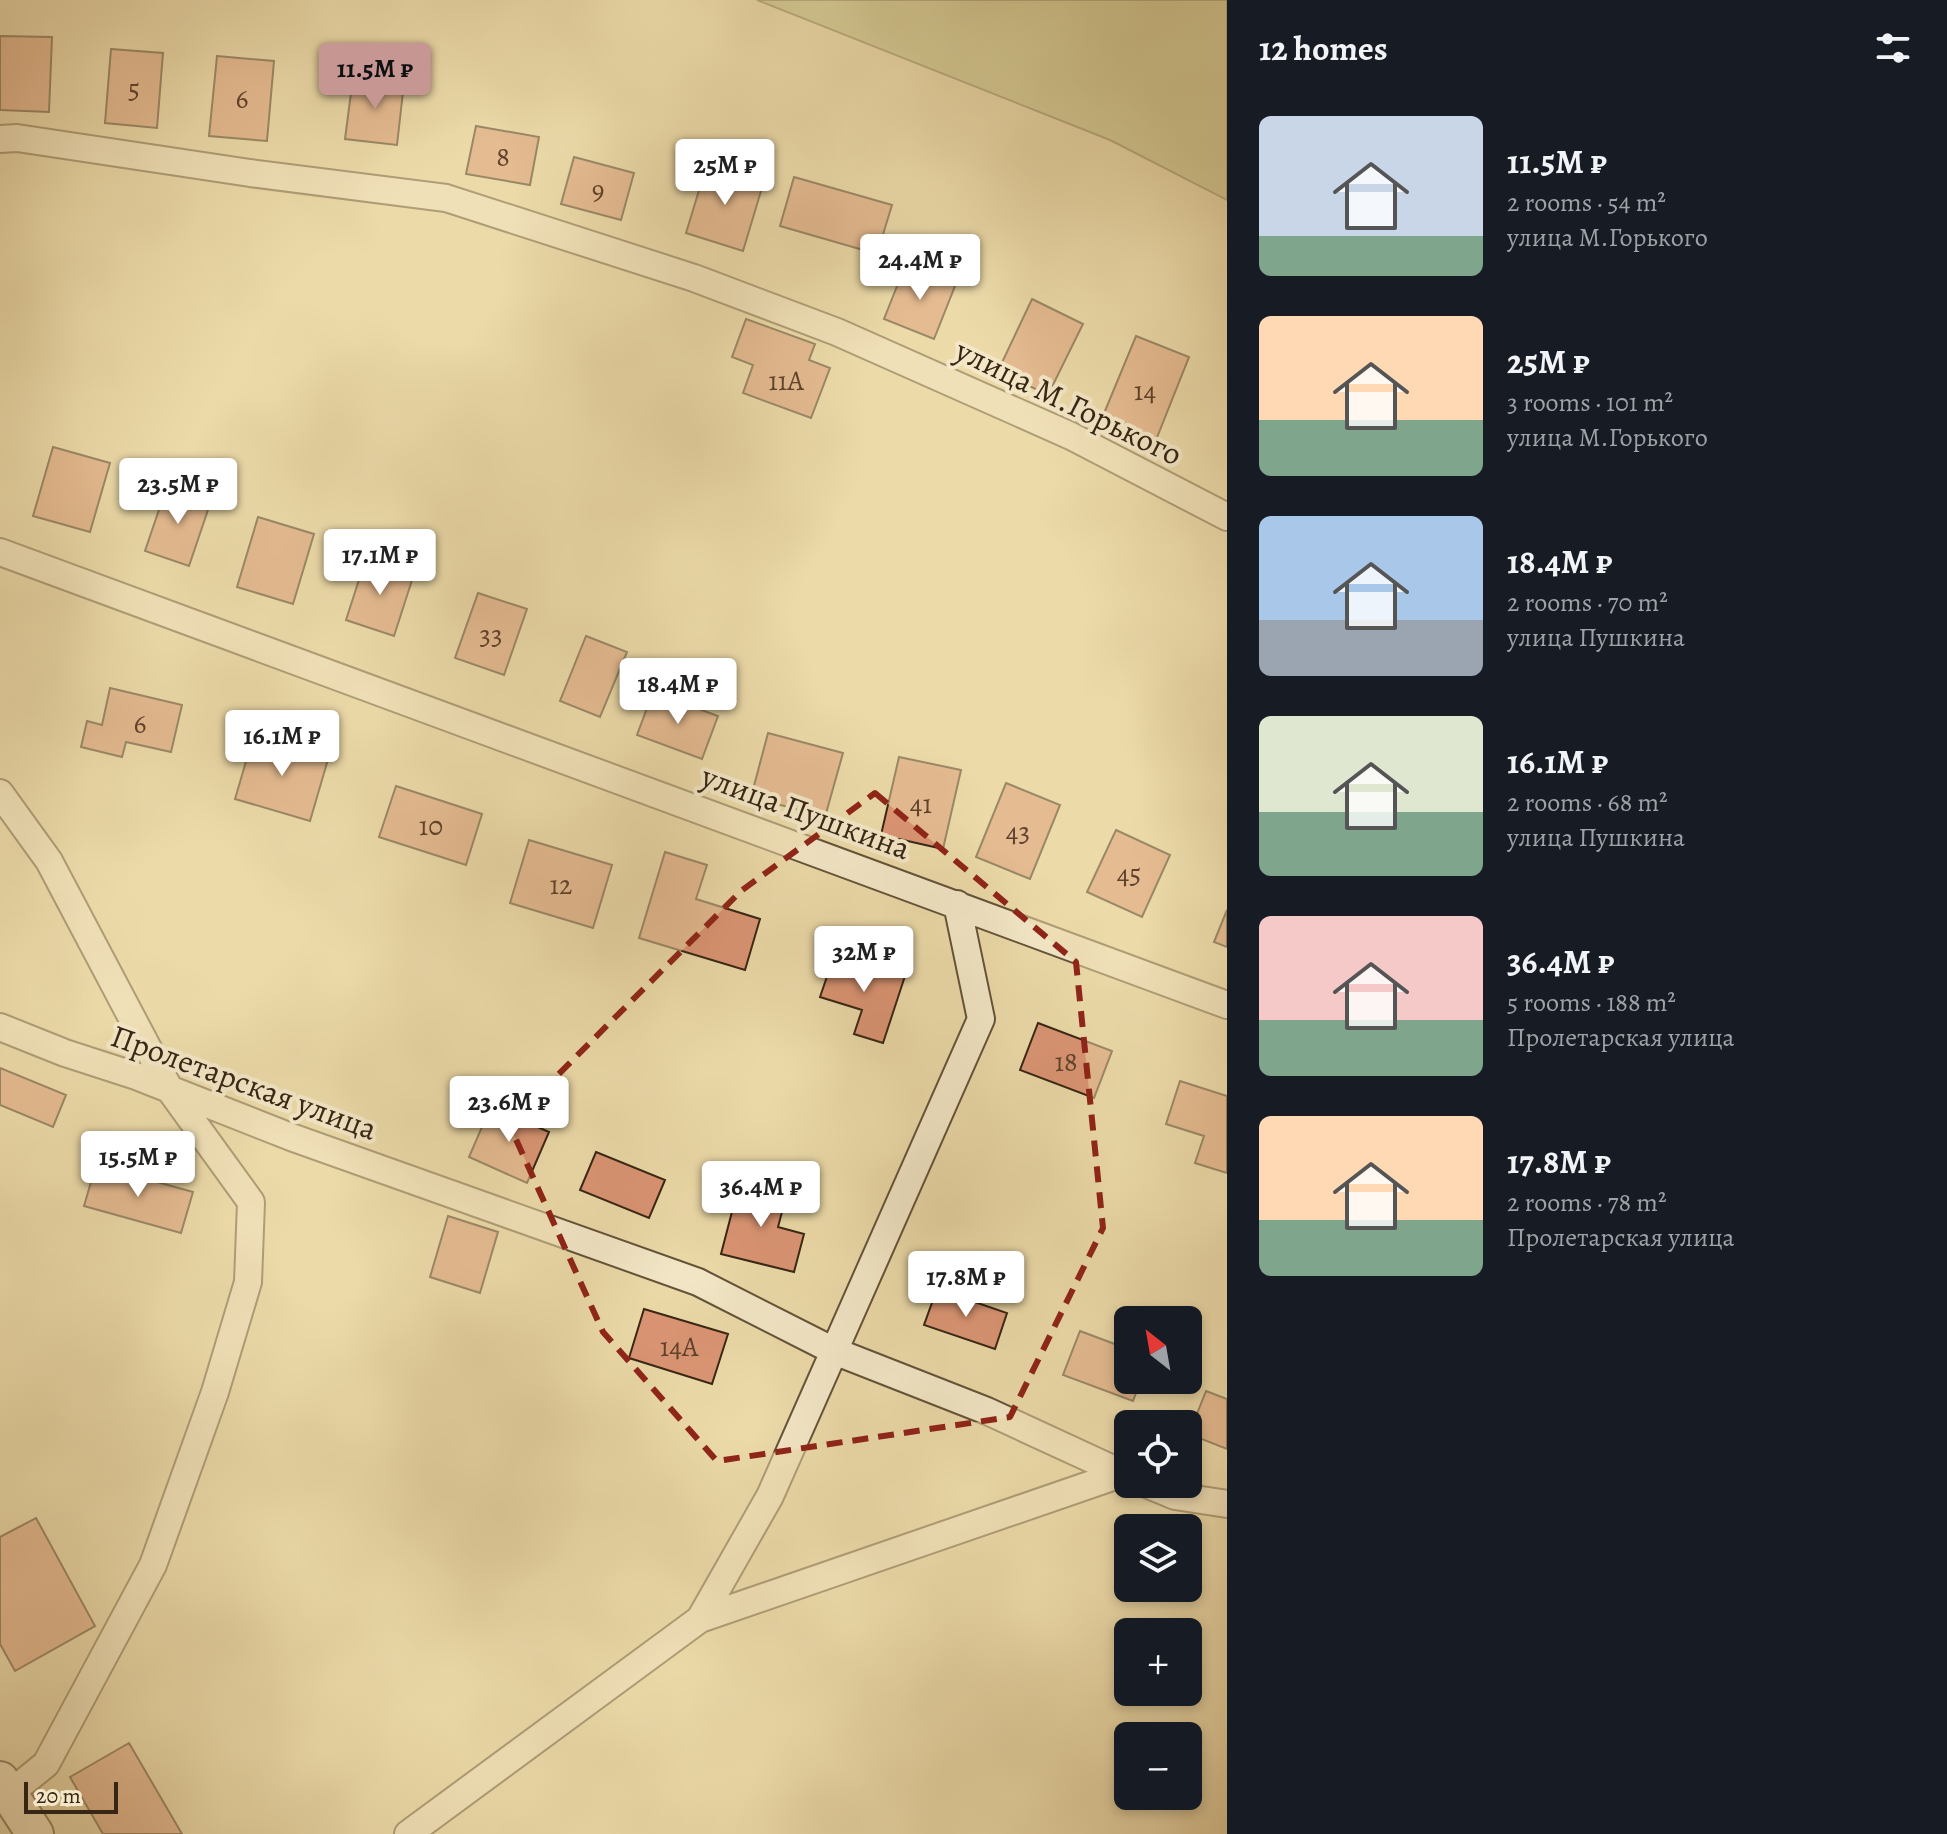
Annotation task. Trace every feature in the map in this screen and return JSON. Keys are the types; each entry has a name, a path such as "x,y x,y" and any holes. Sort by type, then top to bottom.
{"street":[{"name":"улица М.Горького","path":"0,139 17,138 446,198 694,278 837,332 1071,436 1227,517"},
{"name":"улица Пушкина","path":"0,552 1227,1005"},
{"path":"0,793 49,861 170,1090 251,1202 248,1282 215,1392 153,1565 46,1764 5,1787 35,1834"},
{"path":"700,1619 770,1496 981,1019 957,904"},
{"name":"Пролетарская улица","path":"0,1027 291,1137 698,1282 834,1351 987,1411 1114,1470"},
{"path":"408,1834 700,1619 1114,1479"},
{"path":"1188,1498 1227,1504"}],"highlighted area":[{"path":"875,793 1076,962 1103,1228 1010,1417 717,1461 603,1332 509,1124 741,891"}],"green space":[{"path":"757,0 1227,0 1227,200 1110,140"}],"building":[{"path":"0,36 52,37 49,112 0,110"},
{"path":"111,49 163,53 157,128 105,123"},
{"path":"217,56 274,61 267,141 209,136"},
{"path":"353,77 404,83 397,145 345,139"},
{"path":"476,126 539,137 530,185 466,174"},
{"path":"574,157 634,173 621,220 561,204"},
{"path":"707,164 764,181 743,251 686,233"},
{"path":"794,177 892,205 877,254 780,226"},
{"path":"905,266 955,286 934,339 884,319"},
{"path":"1032,299 1083,324 1048,395 998,371"},
{"path":"746,319 815,344 809,360 830,368 811,418 743,393 753,365 732,357"},
{"path":"1136,336 1189,357 1154,445 1100,423"},
{"path":"53,447 110,463 90,532 33,516"},
{"path":"167,486 211,501 189,566 145,551"},
{"path":"258,517 314,534 293,604 237,587"},
{"path":"366,558 414,574 394,636 346,620"},
{"path":"478,593 527,609 504,675 455,658"},
{"path":"586,636 627,652 600,717 560,701"},
{"path":"110,688 182,705 171,752 126,742 122,757 81,747 87,721 102,725"},
{"path":"653,692 718,716 702,759 637,735"},
{"path":"768,733 843,753 825,817 751,797"},
{"path":"254,734 329,756 310,821 235,799"},
{"path":"899,757 961,770 943,849 881,835"},
{"path":"1006,783 1060,805 1030,879 976,857"},
{"path":"396,786 482,814 466,865 379,837"},
{"path":"1116,830 1170,855 1142,917 1087,892"},
{"path":"529,840 612,865 593,928 510,903"},
{"path":"665,852 707,865 696,899 760,919 745,970 639,938"},
{"path":"1227,910 1227,947 1214,942"},
{"path":"835,953 905,976 883,1043 854,1034 862,1010 820,997"},
{"path":"1038,1023 1112,1051 1094,1098 1020,1070"},
{"path":"0,1068 66,1095 53,1127 0,1105"},
{"path":"1180,1081 1227,1096 1227,1173 1195,1163 1204,1136 1166,1124"},
{"path":"491,1106 549,1132 527,1183 469,1157"},
{"path":"596,1152 665,1180 649,1218 580,1190"},
{"path":"96,1165 193,1192 181,1233 84,1206"},
{"path":"740,1181 787,1193 778,1227 804,1234 794,1272 721,1254"},
{"path":"448,1216 498,1232 480,1293 430,1277"},
{"path":"937,1289 1007,1313 995,1349 924,1325"},
{"path":"644,1309 728,1334 712,1384 629,1358"},
{"path":"1080,1331 1114,1344 1114,1394 1063,1375"},
{"path":"1206,1391 1227,1399 1227,1449 1202,1439 1202,1410 1198,1410"},
{"path":"1114,1394 1136,1394 1133,1401"},
{"path":"36,1518 95,1626 15,1671 0,1644 0,1537"},
{"path":"129,1743 182,1834 103,1834 70,1777"}]}
